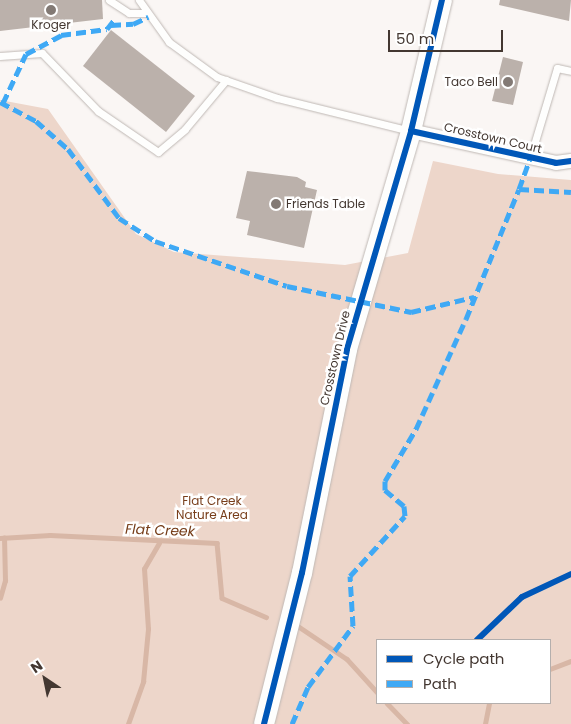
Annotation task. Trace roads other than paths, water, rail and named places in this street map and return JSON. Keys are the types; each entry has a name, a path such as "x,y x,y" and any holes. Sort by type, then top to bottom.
{"street":[{"name":"Crosstown Drive","path":"264,724 302,573 347,349 411,131 442,0"},
{"name":"Crosstown Court","path":"411,131 530,158 571,161"}],"lane":[{"path":"109,0 129,13 145,14"},
{"path":"139,0 145,14 169,42 226,80 277,98 411,131"},
{"path":"0,56 42,53 98,111 158,152 185,129 226,80"},
{"path":"530,158 557,68 571,71"}],"waterway":[{"name":"Flat Creek","path":"0,538 50,535 217,543 222,598 266,617"},
{"path":"0,598 5,581 4,538"},
{"path":"128,724 143,682 148,629 144,569 159,543"},
{"name":"Flat Creek","path":"298,626 347,659 376,691"},
{"name":"Flat Creek","path":"551,669 571,661"},
{"name":"Flat Creek","path":"388,704 407,724"},
{"name":"Flat Creek","path":"485,724 489,704"}],"place":[{"name":"Kroger","path":"51,10"},
{"name":"Taco Bell","path":"508,82"},
{"name":"Friends Table","path":"276,204"}],"park label":[{"name":"Flat Creek Nature Area","path":"212,508"}]}
